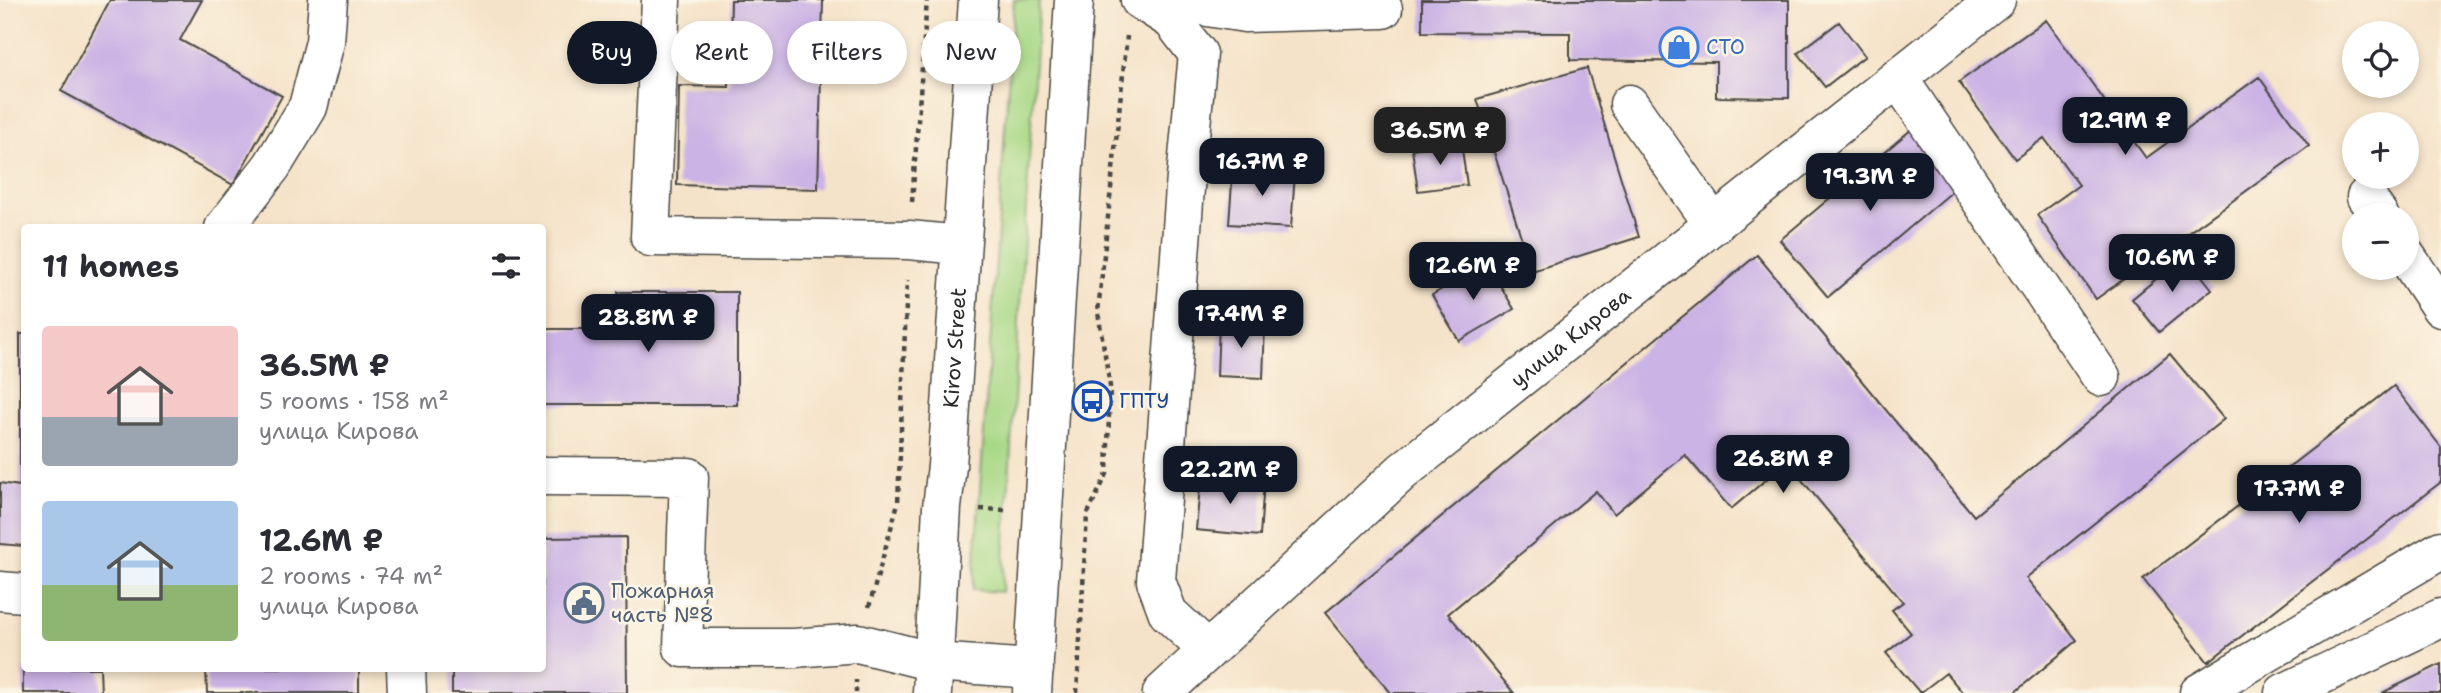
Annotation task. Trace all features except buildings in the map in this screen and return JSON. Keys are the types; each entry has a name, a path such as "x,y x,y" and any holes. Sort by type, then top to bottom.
{"main road":[{"path":"227,224 272,166 308,107 325,42 328,0"},
{"path":"661,0 650,237 909,240 961,245"},
{"name":"Kirov Street","path":"933,678 942,507 978,0"},
{"path":"546,476 689,477 683,648 794,649 858,643 933,678 1033,681 1074,0"},
{"path":"1164,0 1245,13 1383,9"},
{"name":"улица Кирова","path":"1162,693 1403,471 1996,0"},
{"path":"1134,13 1172,20 1198,54 1185,188 1156,581 1168,613 1208,650"},
{"path":"1898,78 2101,377"},
{"path":"1629,104 1714,225"},
{"path":"2419,275 2441,308"},
{"path":"2199,693 2441,550"},
{"path":"0,591 21,593"},
{"path":"2284,693 2441,618"},
{"path":"2255,660 2274,693"},
{"path":"406,672 407,693"}],"path":[{"path":"856,693 858,643 898,503 909,240 927,0"},
{"path":"1077,693 1087,515 1107,474 1110,386 1097,312 1134,13"},
{"path":"898,503 1087,515"}],"green space":[{"path":"1014,0 1039,0 1002,592 973,590 1008,84 1021,84 1021,21 1013,21"}],"place":[{"name":"СТО","path":"1679,47"},
{"name":"ГПТУ","path":"1092,401"},
{"name":"Пожарная часть №8","path":"584,603"}]}
